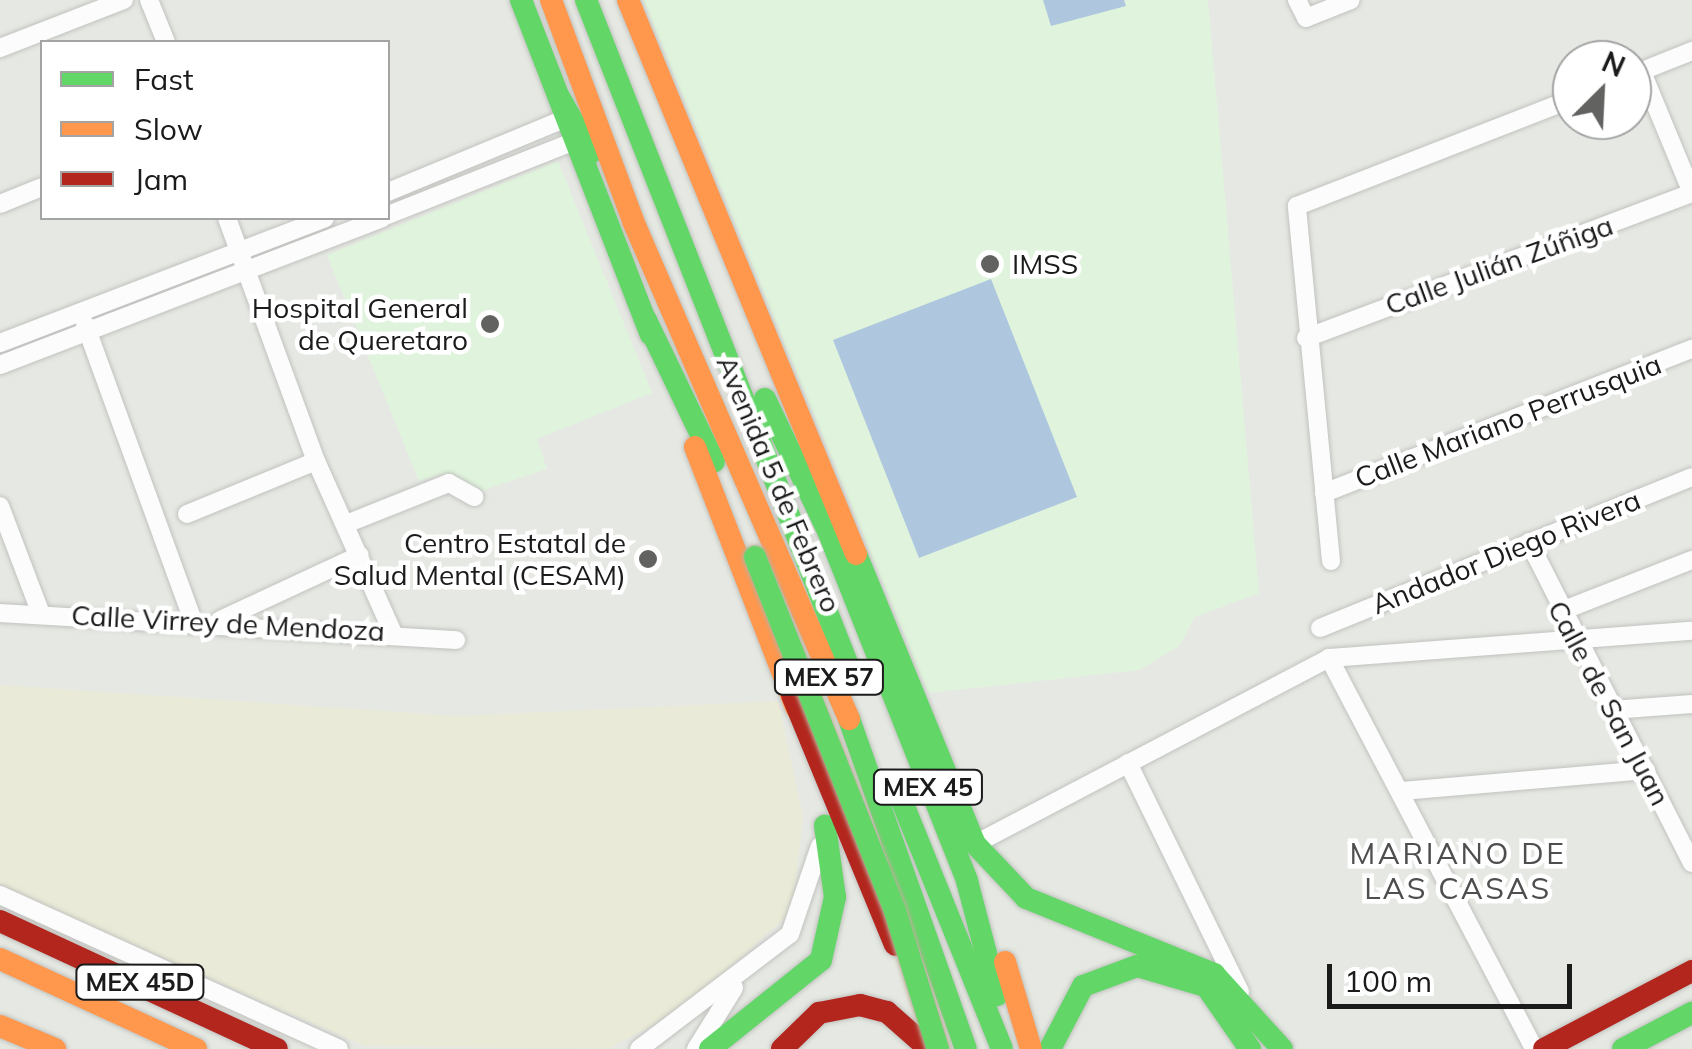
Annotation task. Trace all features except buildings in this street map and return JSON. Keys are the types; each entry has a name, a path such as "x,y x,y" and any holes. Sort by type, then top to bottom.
{"main road":[{"path":"521,0 855,865 964,1049"},
{"path":"534,0 633,221"},
{"name":"Avenida 5 de Febrero","path":"551,0 633,221 861,748 964,1049"},
{"name":"Avenida 5 de Febrero","path":"586,0 716,312 1002,1049"},
{"name":"Avenida 5 de Febrero","path":"628,0 976,844"},
{"name":"MEX 57","path":"563,108 633,221"},
{"name":"MEX 45","path":"672,312 714,462"},
{"name":"MEX 45","path":"716,312 828,531 968,881 1002,1049"},
{"name":"MEX 45","path":"646,320 755,557 895,911 938,1049"},
{"path":"710,1049 798,988 820,960 835,898 825,826 792,695"},
{"path":"976,844 1026,898 1185,958 1244,1001 1282,1049"},
{"path":"976,844 1031,1049"},
{"path":"0,907 108,966"},
{"name":"MEX 45D","path":"0,922 108,966 278,1049"},
{"name":"MEX 45D","path":"0,959 196,1049"},
{"path":"1050,1049 1083,986 1137,966 1206,986 1250,1049"},
{"path":"0,968 152,1049"},
{"path":"1544,1049 1692,970"},
{"path":"782,1049 819,1014 860,1006 886,1012 929,1049"},
{"path":"1623,1049 1692,1013"},
{"path":"0,1026 54,1049"}],"street":[{"path":"0,48 100,5 124,0"},
{"path":"150,0 165,40"},
{"path":"1297,0 1306,18 1351,0"},
{"path":"1652,68 1692,51"},
{"path":"1652,106 1692,193"},
{"path":"1331,561 1306,338 1297,206 1552,107"},
{"path":"390,191 563,108"},
{"path":"390,214 576,141"},
{"path":"0,204 40,188"},
{"name":"Calle Julián Zúñiga","path":"1306,338 1692,193"},
{"path":"228,220 316,461 392,630"},
{"path":"0,342 320,220"},
{"path":"0,365 245,275 376,220"},
{"path":"80,312 193,620"},
{"name":"Calle Mariano Perrusquia","path":"1324,493 1692,350"},
{"path":"187,514 316,461"},
{"name":"Andador Diego Rivera","path":"1320,628 1692,477"},
{"path":"346,524 449,483 474,498"},
{"path":"0,506 41,614"},
{"name":"Calle de San Juan","path":"1529,542 1570,635 1646,770 1692,864"},
{"path":"218,621 360,555"},
{"path":"1560,612 1692,560"},
{"name":"Calle Virrey de Mendoza","path":"0,613 392,630 456,640"},
{"path":"976,844 1330,658 1570,635 1692,630"},
{"path":"1330,658 1534,1049"},
{"path":"1612,710 1692,704"},
{"path":"1128,763 1244,1001"},
{"path":"1402,791 1646,770"},
{"path":"639,1049 739,979 802,914 825,826"},
{"path":"0,895 339,1049"},
{"path":"696,1049 739,979"}],"shaded area":[{"name":"IMSS","path":"643,0 1208,0 1259,593 1195,617 1179,646 1139,670 928,693"},
{"path":"1043,0 1124,0 1126,6 1051,26"},
{"name":"Hospital General de Queretaro","path":"558,161 652,393 537,439 547,469 478,492 440,474 419,481 327,255"},
{"path":"991,279 1077,497 919,558 833,340"},
{"path":"0,685 459,716 778,701 803,816 792,911 687,1006 608,1049 365,1046 0,887"}],"traffic: fast":[{"path":"521,0 651,335"},
{"path":"586,0 853,678"},
{"path":"559,97 591,153"},
{"path":"646,320 714,462"},
{"path":"765,399 828,531 967,881 997,995"},
{"path":"856,554 975,844"},
{"path":"755,557 895,911 938,1049"},
{"path":"849,719 966,1049"},
{"path":"897,789 1002,1049"},
{"path":"710,1049 821,960 835,897 825,826"},
{"path":"975,844 1026,898 1214,974 1282,1049"},
{"path":"1050,1049 1083,986 1137,966 1206,986 1250,1049"},
{"path":"1623,1049 1692,1013"}],"traffic: slow":[{"path":"551,0 633,221 849,719"},
{"path":"628,0 856,554"},
{"path":"695,447 796,708"},
{"path":"0,959 196,1049"},
{"path":"1005,962 1031,1049"},
{"path":"0,1026 55,1049"}],"traffic: jam":[{"path":"792,695 895,945"},
{"path":"0,921 277,1049"},
{"path":"1544,1049 1692,971"},
{"path":"782,1049 819,1013 860,1005 887,1012 929,1049"}],"place":[{"name":"IMSS","path":"990,264"},
{"name":"Hospital General de Queretaro","path":"490,324"},
{"name":"Centro Estatal de Salud Mental (CESAM)","path":"648,559"}],"district":[{"name":"MARIANO DE LAS CASAS","path":"1458,870"}]}
